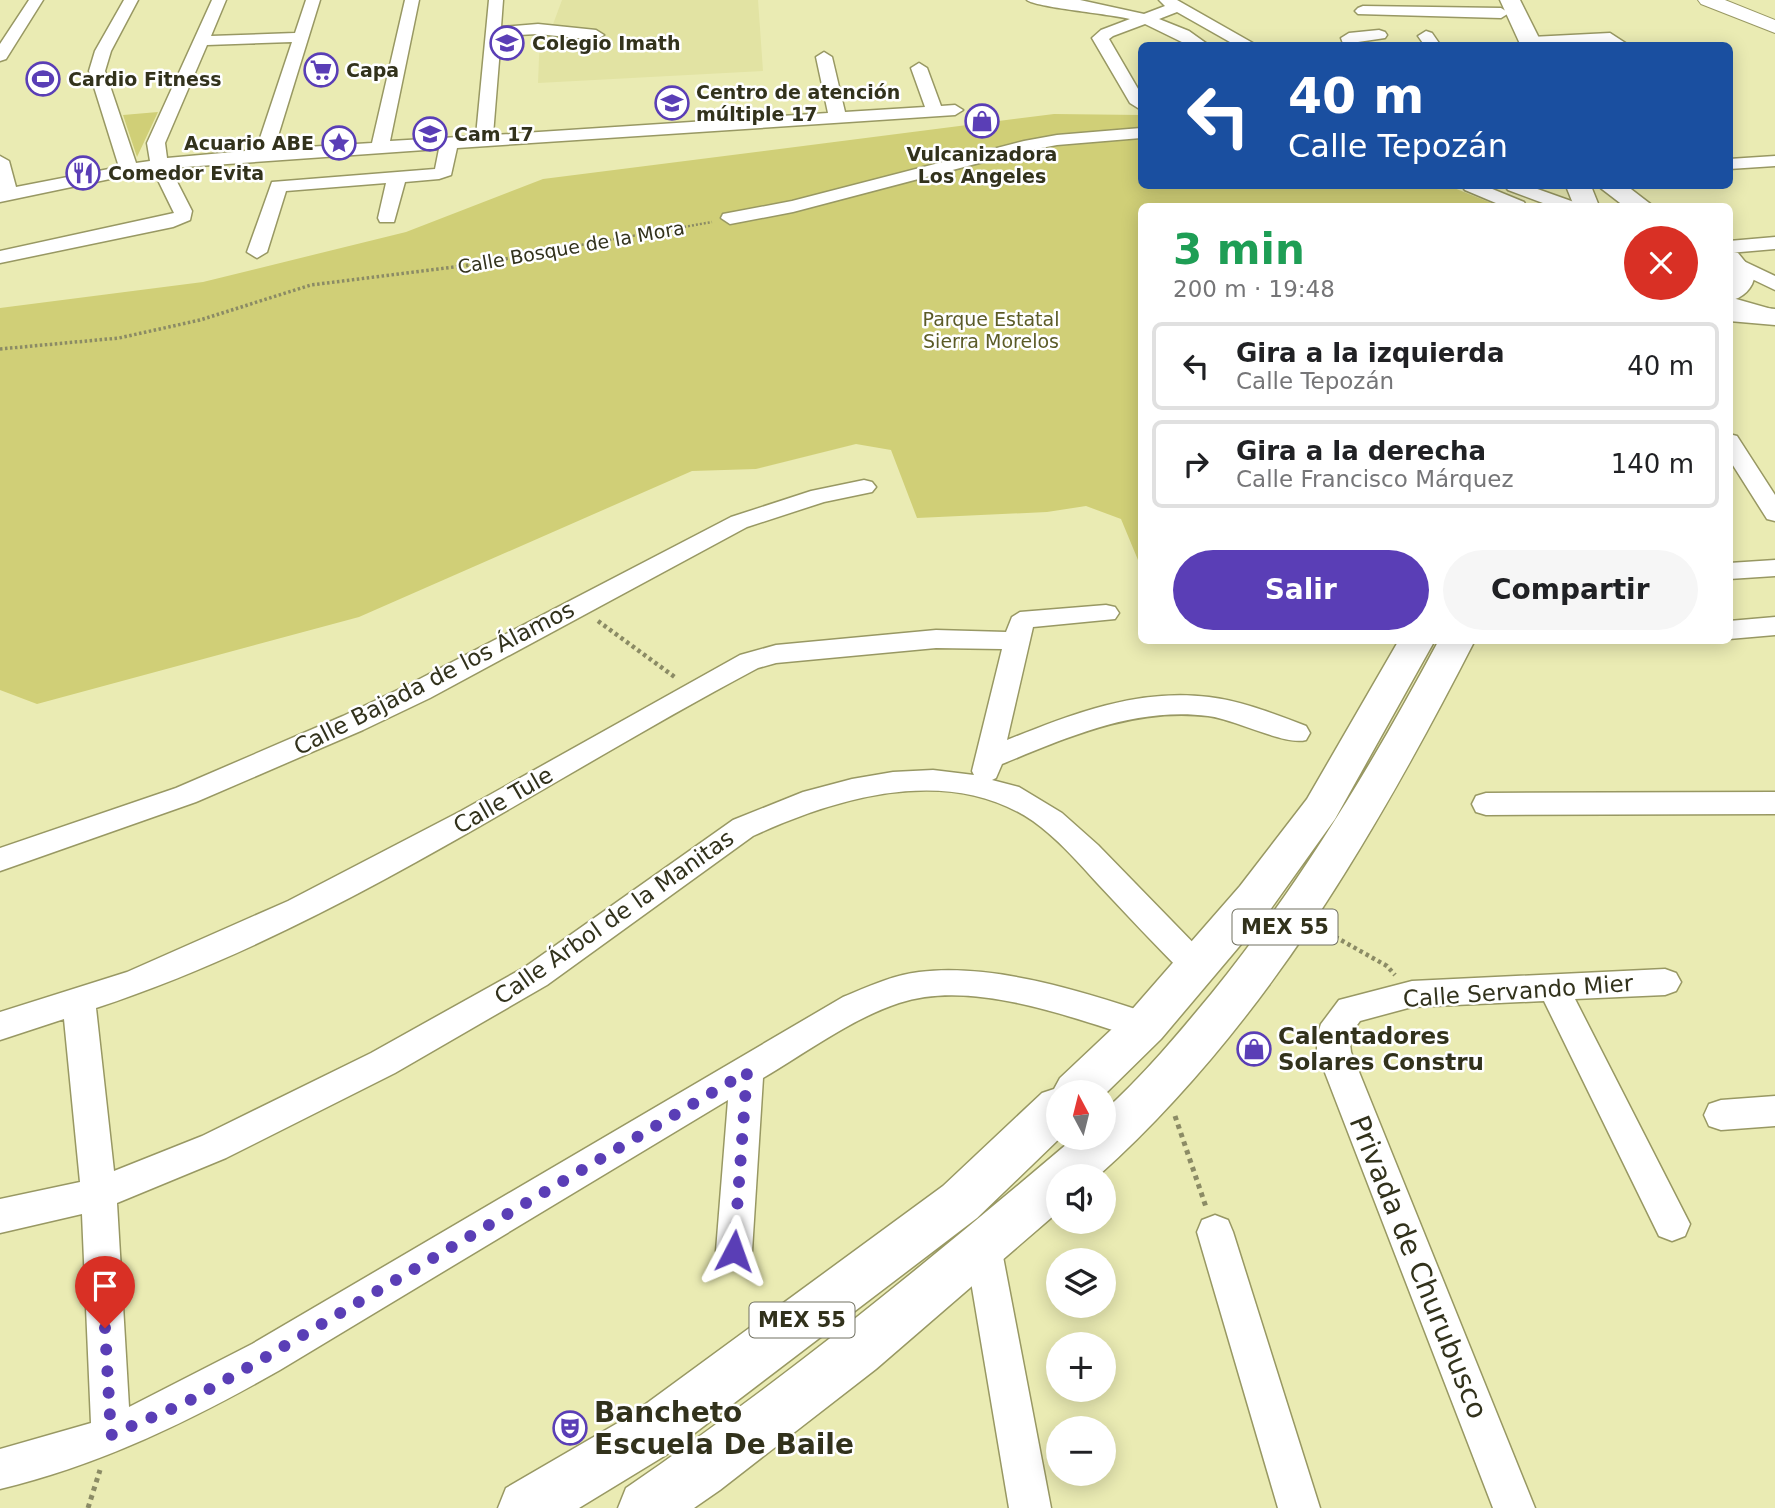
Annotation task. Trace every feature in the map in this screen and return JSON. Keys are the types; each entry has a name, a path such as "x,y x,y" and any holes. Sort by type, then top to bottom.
{"highway":[{"path":"1502,4 1525,42"},
{"path":"1615,189 1636,203"},
{"path":"1733,261 1741,274 1741,282 1733,289"},
{"path":"1733,313 1775,316"},
{"name":"MEX 55","path":"1078,1164 1163,1083 1232,1000 1295,914 1415,644"},
{"name":"MEX 55","path":"1089,1080 1145,1026 1255,898 1339,816 1454,644"},
{"name":"MEX 55","path":"526,1508 647,1437 960,1202 1046,1120"},
{"name":"MEX 55","path":"646,1508 765,1426 984,1246 1046,1191"}],"main road":[{"path":"1708,0 1775,27"},
{"path":"1736,0 1775,15"}],"street":[{"path":"0,55 36,0"},
{"path":"129,170 97,71 103,51 131,0"},
{"path":"0,257 179,219 184,213 159,164 156,149 159,135 219,0"},
{"path":"264,154 313,0"},
{"path":"380,147 412,0"},
{"path":"484,141 496,0"},
{"path":"1034,0 1069,1 1146,19 1169,26 1195,42"},
{"path":"1145,1 1171,3 1243,42"},
{"path":"1138,103 1100,38 1146,19 1171,3"},
{"path":"1363,11 1502,4"},
{"path":"494,32 546,29 596,35"},
{"path":"1350,42 1349,38 1379,35"},
{"path":"201,41 301,37"},
{"path":"1590,42 1612,39 1616,42"},
{"path":"824,57 838,118"},
{"path":"919,68 935,111"},
{"path":"0,161 4,195 159,164 264,154 955,110"},
{"path":"730,218 793,206 1024,146 1057,140 1138,133"},
{"path":"257,252 278,186 443,172 449,143"},
{"path":"1733,164 1775,162"},
{"path":"387,218 397,177"},
{"path":"1478,189 1510,203"},
{"path":"1522,189 1559,203"},
{"path":"1733,255 1775,243"},
{"path":"1733,258 1775,284"},
{"path":"1733,304 1775,316"},
{"path":"1733,455 1740,479 1775,514"},
{"name":"Calle Bajada de los Álamos","path":"0,860 186,795 341,729 432,685 739,522 808,499 863,487"},
{"path":"1733,571 1775,568"},
{"path":"986,772 1021,623 1029,618 1106,613"},
{"path":"1733,629 1775,626"},
{"name":"Calle Tule","path":"0,1026 79,1002 211,951 299,910 471,819 749,661 776,654 936,639 1017,641"},
{"path":"986,772 1096,716 1129,707 1164,702 1228,708 1257,716 1296,733"},
{"name":"Calle Árbol de la Manitas","path":"0,1216 99,1194 214,1147 383,1063 536,976 743,828 777,811 814,798 893,783 942,781 986,772 1009,796 1040,812 1071,836 1196,967"},
{"path":"1486,804 1775,803"},
{"path":"0,1469 111,1435 185,1403 854,1007 887,993 918,985 954,982 994,986 1145,1026"},
{"name":"Calle Servando Mier","path":"1337,1024 1350,1010 1412,994 1665,982"},
{"path":"1553,987 1672,1224"},
{"path":"79,1002 99,1194 111,1435"},
{"name":"Privada de Churubusco","path":"1337,1024 1333,1036 1334,1052 1514,1508"},
{"path":"734,1251 747,1072"},
{"path":"1721,1115 1775,1111"},
{"path":"1215,1232 1298,1508"},
{"path":"984,1246 1030,1508"}],"path":[{"name":"Calle Bosque de la Mora","path":"0,349 119,338 200,320 312,285 470,265 583,247 730,218"},
{"path":"578,606 692,691"},
{"path":"1295,914 1387,966"},
{"path":"1163,1083 1215,1232"}],"shaded area":[{"path":"562,0 758,0 763,71 538,83 540,33 552,27"}],"green space":[{"path":"158,112 137,157 123,115"},
{"name":"Parque Estatal Sierra Morelos","path":"1054,114 1138,115 1138,189 1456,189 1492,203 1138,203 1138,560 1121,519 1086,506 1047,512 917,518 891,450 856,444 756,469 692,471 359,617 37,704 0,690 0,308 203,282 406,232 543,179"}],"place":[{"name":"Colegio Imath","path":"507,43"},
{"name":"Capa","path":"321,70"},
{"name":"Cardio Fitness","path":"43,79"},
{"name":"Centro de atención múltiple 17","path":"672,103"},
{"name":"Vulcanizadora Los Angeles","path":"982,121"},
{"name":"Cam 17","path":"430,134"},
{"name":"Acuario ABE","path":"339,143"},
{"name":"Comedor Evita","path":"83,173"},
{"name":"Calentadores Solares Constru","path":"1254,1049"},
{"name":"Bancheto Escuela De Baile","path":"570,1428"}],"route":[{"path":"105,1328 111,1435 185,1403 266,1357 747,1072 734,1251"}]}
